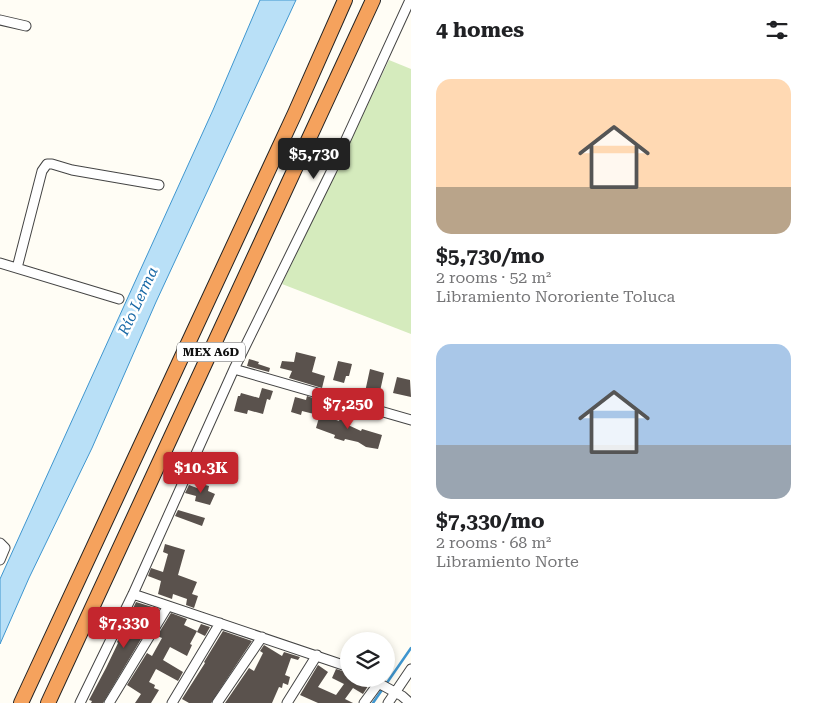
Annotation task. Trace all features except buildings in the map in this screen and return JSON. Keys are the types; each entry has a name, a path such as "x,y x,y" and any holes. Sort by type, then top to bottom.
{"highway":[{"name":"MEX A6D","path":"22,703 295,113 345,0"},
{"name":"MEX A6D","path":"48,703 373,0"}],"street":[{"path":"80,703 133,594 234,369 332,170 410,0"},
{"path":"0,20 26,26"},
{"path":"17,268 42,171 47,164 159,185"},
{"path":"0,263 119,300"},
{"path":"234,369 411,420"},
{"path":"0,560 2,544"},
{"path":"133,594 340,663"},
{"path":"109,703 168,606"},
{"path":"172,703 220,623"},
{"path":"217,703 262,637"},
{"path":"287,703 317,655"},
{"path":"395,679 411,669"},
{"path":"364,703 383,687"},
{"path":"384,687 388,703"},
{"path":"386,687 410,703"}],"green space":[{"path":"389,60 411,69 411,334 282,284"}],"water":[{"name":"Río Lerma","path":"260,0 296,0 156,302 92,448 29,578 0,644 0,579 213,110"}],"waterway":[{"path":"373,703 411,648"}]}
